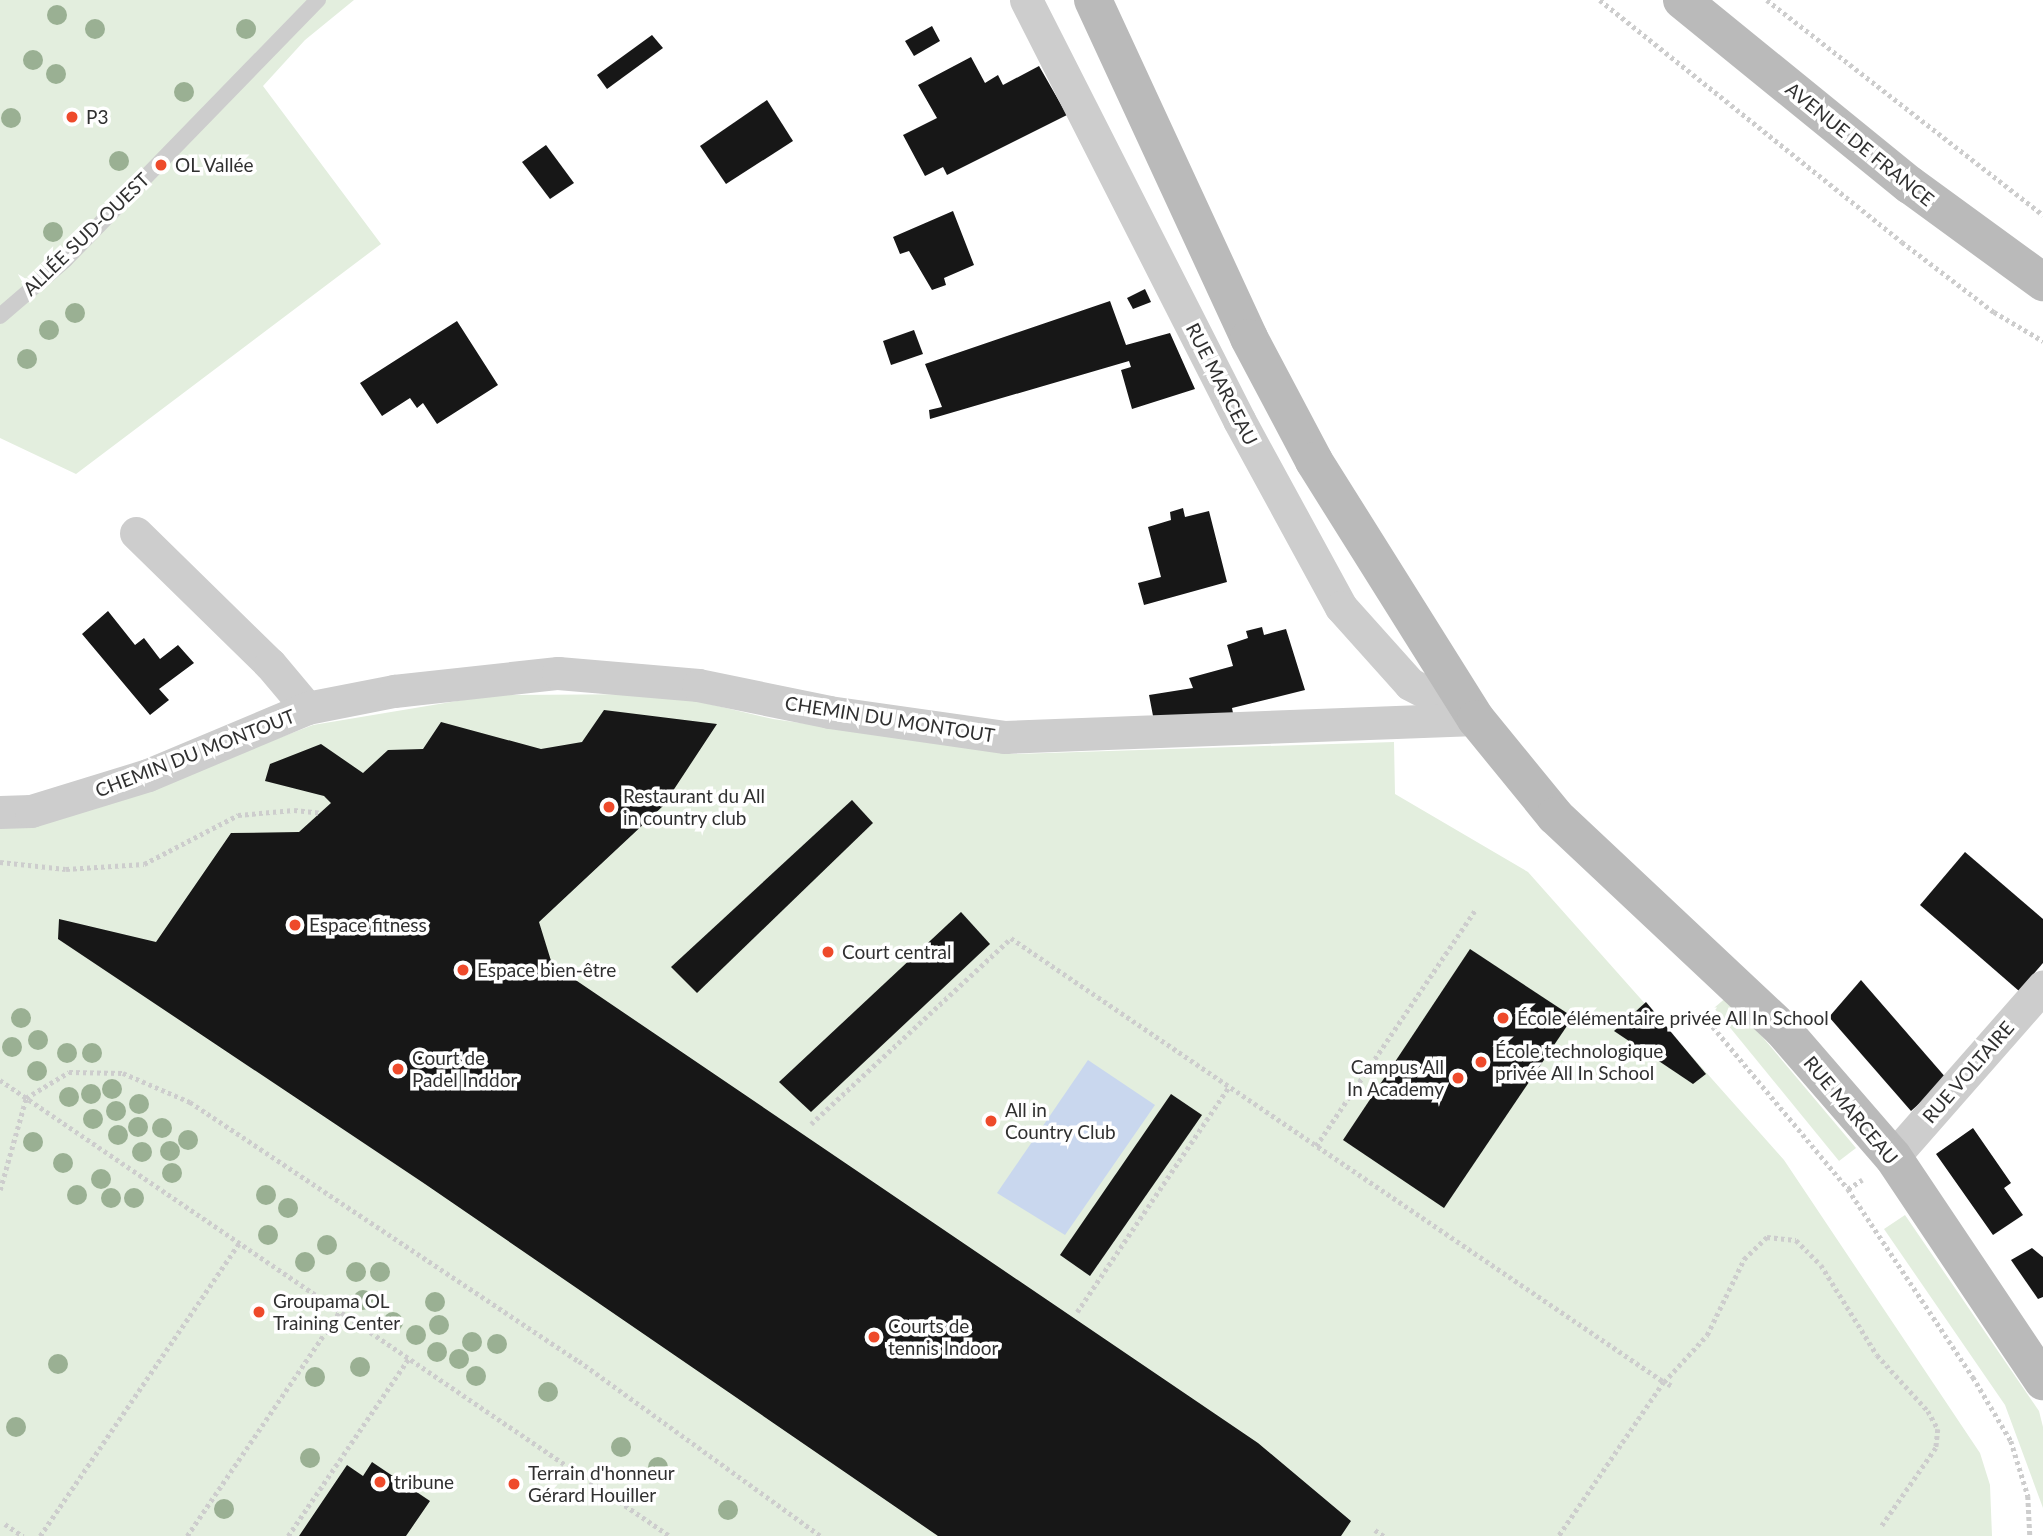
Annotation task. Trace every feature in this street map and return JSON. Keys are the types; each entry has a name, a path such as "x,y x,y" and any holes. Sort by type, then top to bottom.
{"street":[{"name":"RUE MARCEAU","path":"1026,0 1239,420 1341,607 1410,684 1476,719"},
{"name":"RUE MARCEAU","path":"1093,0 1249,338 1314,461 1476,719 1555,816 1701,948 1782,1029 1893,1157 2043,1381"},
{"name":"AVENUE DE FRANCE","path":"1682,0 1910,185 2043,282"},
{"name":"CHEMIN DU MONTOUT","path":"136,533 270,664 307,708"},
{"name":"CHEMIN DU MONTOUT","path":"0,812 31,811 148,775 307,708 394,691 558,673 698,685 829,712 1005,737 1060,738 1476,719"},
{"name":"RUE VOLTAIRE","path":"1893,1157 2043,986"}],"lane":[{"name":"ALLÉE SUD-OUEST","path":"0,316 65,260 318,0"}],"path":[{"path":"1600,0 1902,242 1994,312 2043,341"},
{"path":"1767,0 2043,215"},
{"path":"0,862 66,869 144,864 238,815 294,810 321,813"},
{"path":"1316,1146 1475,910"},
{"path":"811,1124 1011,938 1671,1387"},
{"path":"1699,1010 1848,1189 1973,1377 2011,1441 2028,1496 2030,1536"},
{"path":"0,1190 26,1097 69,1072 123,1073 190,1101 579,1360 821,1536"},
{"path":"0,1080 670,1536"},
{"path":"1077,1312 1229,1087"},
{"path":"1559,1536 1664,1382 1707,1335 1744,1259 1767,1237 1796,1240 1821,1265 1877,1355 1928,1411 1938,1429 1936,1448 1881,1527"},
{"path":"40,1536 239,1243"},
{"path":"187,1536 340,1311"},
{"path":"288,1536 409,1358"},
{"path":"5,1524 23,1536"},
{"path":"1375,1530 1384,1536"}],"green space":[{"name":"OL Vallée","path":"0,0 354,0 305,40 263,86 381,244 76,474 0,438"},
{"name":"All in Country Club","path":"667,694 773,719 1014,754 1394,742 1395,794 1528,872 1784,1160 1980,1453 1990,1485 1992,1536 0,1536 0,826 121,798 313,725 493,695"},
{"path":"1728,996 1856,1148 1839,1161 1714,1008"},
{"path":"1905,1215 2039,1411 2043,1427 2043,1508 2005,1405 1884,1229"}],"water":[{"path":"1088,1060 1155,1105 1065,1235 997,1193"}],"building":[{"path":"932,26 940,41 914,56 905,41"},
{"path":"652,35 663,48 607,89 597,75"},
{"path":"971,57 985,83 998,75 1003,85 1039,66 1067,115 947,175 943,167 925,176 903,135 937,118 918,85"},
{"path":"767,100 793,141 726,184 700,146"},
{"path":"546,145 574,183 550,199 522,162"},
{"path":"953,211 974,265 944,278 946,285 932,290 909,251 900,254 893,237"},
{"path":"1145,289 1151,302 1133,309 1127,298"},
{"path":"1110,301 1126,345 1170,333 1195,389 1132,409 1121,370 1131,367 1129,361 930,419 929,410 942,407 925,364"},
{"path":"457,321 498,385 437,424 423,403 417,408 410,398 382,416 360,383"},
{"path":"914,330 923,354 891,365 883,341"},
{"path":"1183,508 1185,517 1209,511 1227,582 1144,605 1138,583 1161,577 1148,527 1171,520 1170,512"},
{"path":"108,611 135,645 144,638 160,659 178,645 194,663 159,689 169,700 150,715 82,634"},
{"path":"1262,627 1264,635 1286,629 1305,690 1232,708 1234,718 1154,721 1149,695 1193,688 1189,678 1233,666 1227,645 1248,638 1246,631"},
{"path":"604,710 717,724 663,806 539,922 552,964 1258,1443 1351,1521 1341,1536 938,1536 425,1184 58,939 59,919 156,942 231,833 299,832 331,803 324,796 265,781 270,764 321,744 363,773 388,750 423,749 441,722 541,749 582,742"},
{"path":"852,800 873,823 697,993 671,967"},
{"path":"1965,852 2043,919 2043,963 2019,991 1920,905"},
{"path":"961,912 990,944 811,1112 779,1082"},
{"name":"Campus All In Academy","path":"1470,949 1573,1017 1444,1208 1343,1140"},
{"path":"1861,980 1947,1079 1911,1111 1829,1017"},
{"path":"1646,1002 1706,1074 1693,1084 1614,1031"},
{"path":"1171,1094 1202,1115 1090,1276 1060,1255"},
{"path":"1973,1128 2011,1183 2004,1188 2023,1215 1993,1235 1936,1154"},
{"path":"2032,1248 2043,1257 2043,1297 2038,1299 2011,1260"},
{"name":"tribune","path":"372,1462 430,1501 406,1536 299,1536 347,1465 363,1476"}],"place":[{"name":"P3","path":"72,117"},
{"name":"OL Vallée","path":"161,165"},
{"name":"Restaurant du All in country club","path":"609,807"},
{"name":"Espace fitness","path":"295,925"},
{"name":"Court central","path":"828,952"},
{"name":"Espace bien-être","path":"463,970"},
{"name":"École élémentaire privée All In School","path":"1503,1018"},
{"name":"École technologique privée All In School","path":"1481,1062"},
{"name":"Court de Padel Inddor","path":"398,1069"},
{"name":"Campus All In Academy","path":"1458,1078"},
{"name":"All in Country Club","path":"991,1121"},
{"name":"Groupama OL Training Center","path":"259,1312"},
{"name":"Courts de tennis Indoor","path":"874,1337"},
{"name":"tribune","path":"380,1482"},
{"name":"Terrain d'honneur Gérard Houiller","path":"514,1484"}]}
